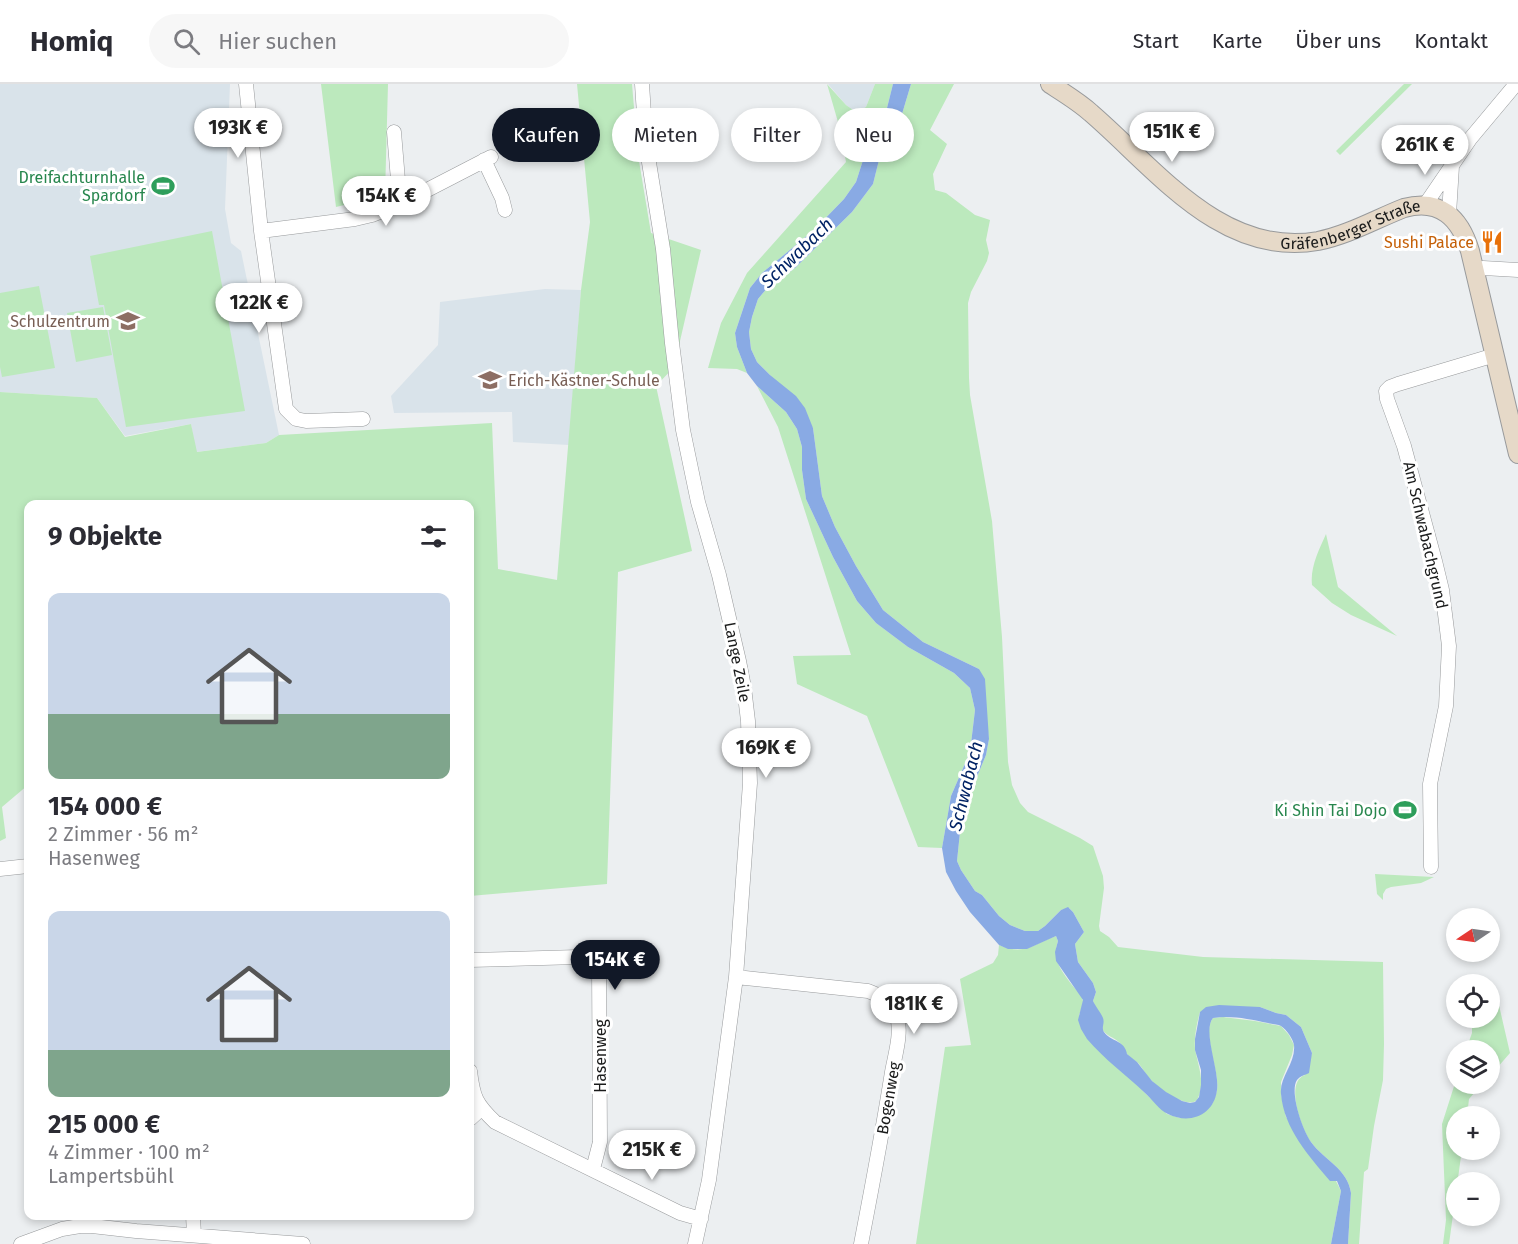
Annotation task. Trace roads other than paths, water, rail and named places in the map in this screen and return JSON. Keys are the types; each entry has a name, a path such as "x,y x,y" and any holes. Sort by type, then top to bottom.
{"main road":[{"name":"Gräfenberger Straße","path":"1050,84 1094,115 1185,199 1216,220 1248,235 1285,243 1298,243 1316,241 1349,231 1414,205 1437,207 1449,214"},
{"path":"1449,214 1464,233 1495,355 1512,398 1518,454"}],"street":[{"path":"246,84 261,231 286,409 296,419 306,421 363,419"},
{"name":"Lange Zeile","path":"642,84 646,144 663,249 683,430 737,649 748,721 750,783 736,977 709,1180 694,1244"},
{"path":"1425,205 1470,139 1516,84"},
{"path":"393,132 400,204"},
{"path":"261,231 372,215 400,204 487,159 505,210"},
{"path":"1449,214 1452,166"},
{"path":"1475,270 1483,268 1518,270"},
{"name":"Am Schwabachgrund","path":"1431,867 1430,784 1446,706 1449,646 1438,571 1404,446 1386,391 1398,384 1495,355"},
{"path":"0,869 24,866"},
{"name":"Hasenweg","path":"474,960 578,957 599,964 600,1142 593,1169"},
{"name":"Bogenweg","path":"736,977 868,991 884,997 892,1005 898,1017 898,1033 887,1104 861,1244"},
{"path":"474,1095 482,1109 495,1122 680,1213 701,1219"},
{"path":"474,1116 482,1109"},
{"path":"193,1220 194,1235"},
{"path":"21,1244 62,1229 80,1226 178,1239 194,1235 303,1244"}],"water":[{"path":"893,84 911,84 904,108 887,108"},
{"name":"Schwabach","path":"862,162 878,162 873,184 852,212 795,268 768,287 758,299 749,332 751,349 757,362 796,396 805,408 813,428 822,496 835,527 883,610 923,642 979,669 985,679 989,739 986,755 962,813 957,861 961,870 975,891 982,895 999,916 1010,925 1025,931 1038,931 1061,910 1068,907 1073,912 1084,932 1075,944 1078,962 1093,983 1096,992 1093,1001 1103,1018 1104,1032 1124,1046 1127,1054 1137,1062 1152,1081 1182,1101 1195,1102 1199,1097 1201,1070 1195,1050 1195,1039 1200,1012 1206,1007 1219,1005 1260,1007 1286,1015 1301,1027 1312,1053 1309,1073 1298,1079 1295,1086 1296,1102 1304,1129 1311,1142 1340,1171 1349,1185 1351,1193 1348,1244 1331,1244 1341,1191 1337,1181 1330,1181 1306,1152 1292,1130 1283,1107 1282,1082 1293,1058 1294,1045 1291,1037 1283,1028 1240,1018 1213,1018 1209,1032 1217,1082 1215,1099 1200,1116 1185,1118 1168,1114 1087,1039 1078,1020 1083,1000 1056,961 1055,952 1058,941 1056,936 1027,949 1008,949 999,945 970,912 946,872 942,848 951,796 970,752 975,710 970,688 954,673 908,647 876,623 857,601 806,499 802,447 797,429 786,412 757,386 747,373 737,347 735,333 750,288 762,273 814,230 844,199 856,182"}],"place":[{"name":"Dreifachturnhalle Spardorf","path":"163,186"},
{"name":"Sushi Palace","path":"1492,242"},
{"name":"Schulzentrum","path":"128,321"},
{"name":"Erich-Kästner-Schule","path":"490,380"},
{"name":"Ki Shin Tai Dojo","path":"1405,810"}]}
